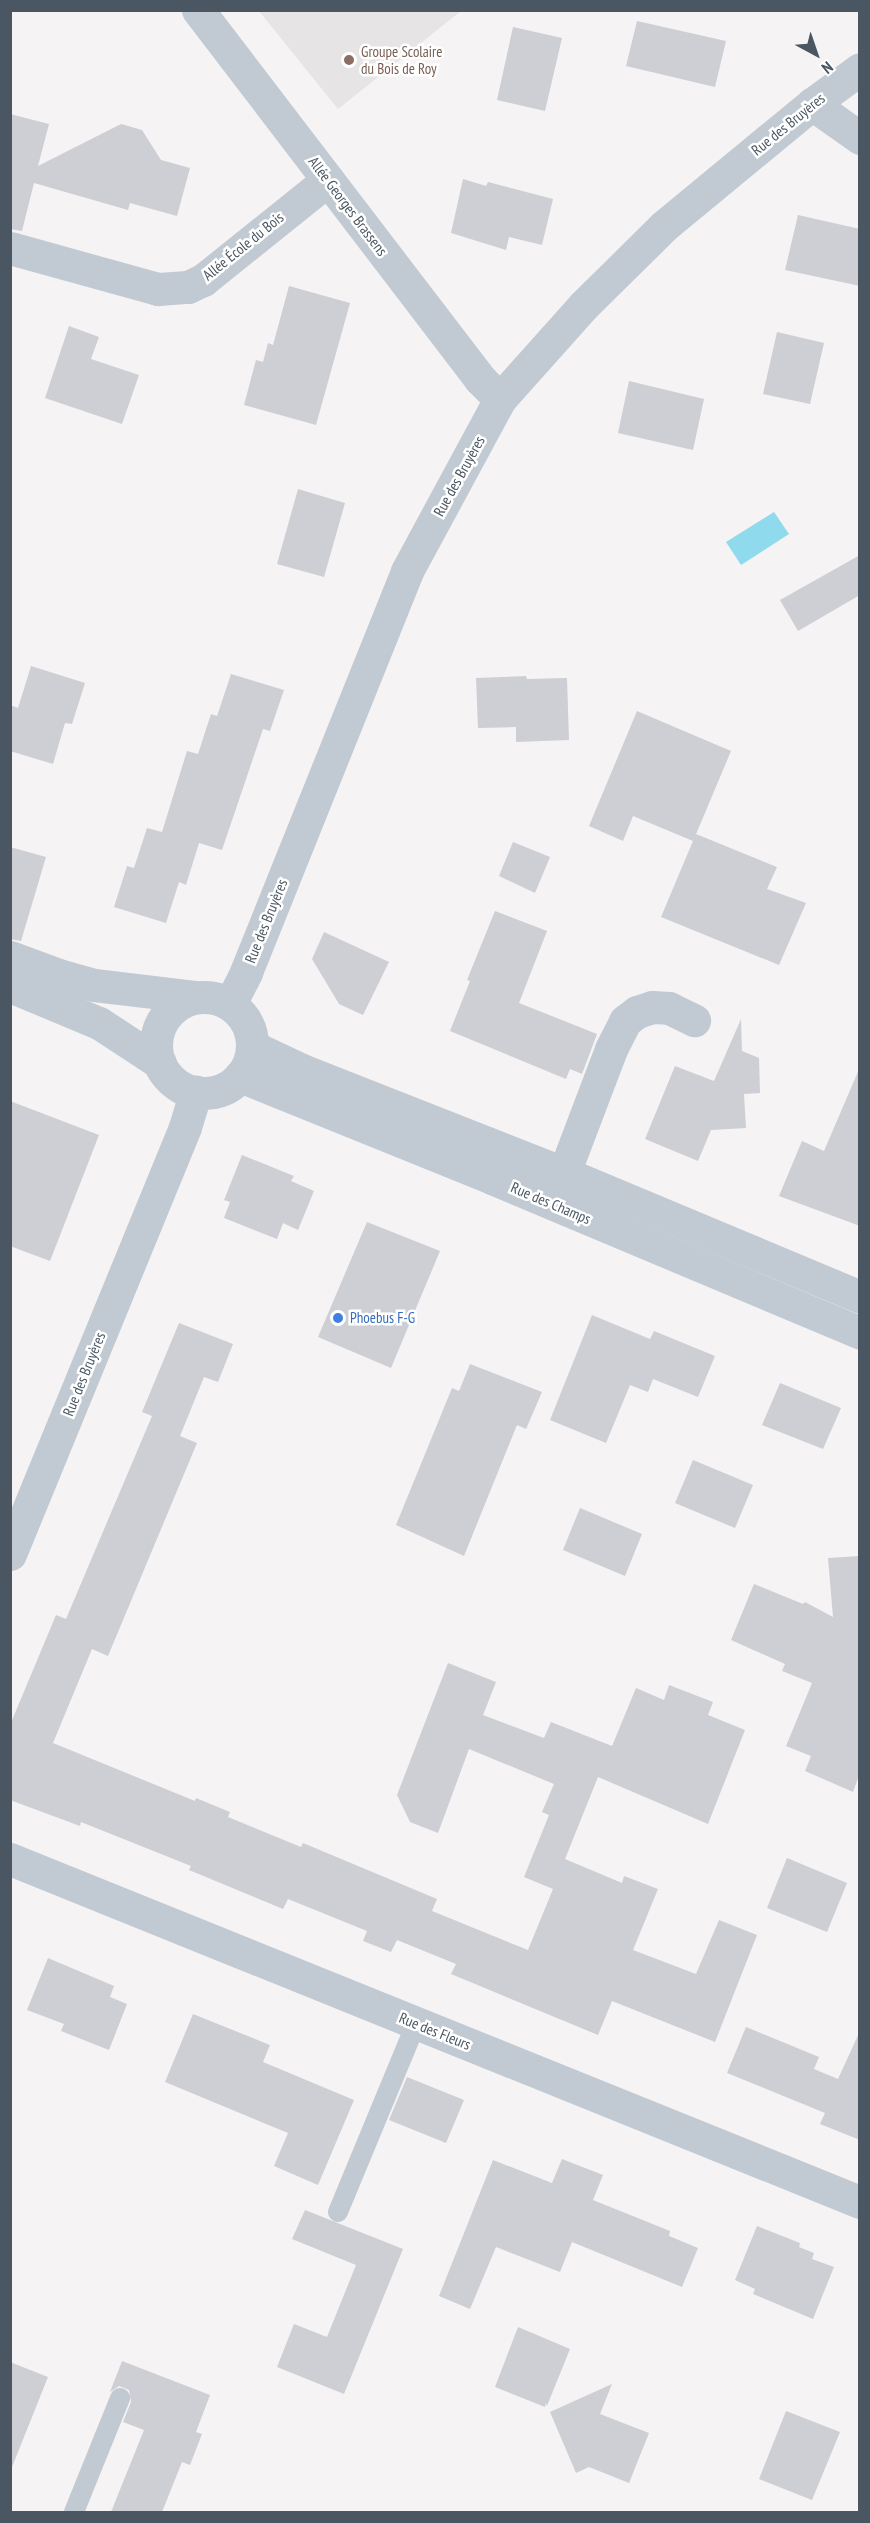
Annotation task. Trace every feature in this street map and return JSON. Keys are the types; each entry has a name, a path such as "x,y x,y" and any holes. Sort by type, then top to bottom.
{"street":[{"name":"Allée Georges Brassens","path":"198,10 480,379 500,399"},
{"name":"Rue des Bruyères","path":"230,1004 246,972 407,572 500,399 577,313 664,226 812,104 860,69"},
{"path":"812,104 860,138"},
{"name":"Allée École du Bois","path":"10,248 158,289 188,288 328,180"},
{"path":"10,957 94,985 214,998 230,1004 242,1015 250,1030 253,1047 249,1063 240,1076 227,1087 212,1092 196,1092 180,1086 168,1076 160,1063 156,1046 158,1031 166,1015 179,1003 196,997"},
{"path":"10,986 99,1023 160,1063"},
{"path":"564,1173 611,1049 625,1021 637,1012 652,1007 669,1008 694,1020"},
{"name":"Rue des Champs","path":"253,1047 302,1070 564,1173 860,1297"},
{"name":"Rue des Champs","path":"240,1076 492,1178 860,1333"},
{"name":"Rue des Bruyères","path":"10,1554 185,1127 196,1092"},
{"name":"Rue des Fleurs","path":"10,1859 860,2202"}],"lane":[{"path":"338,2212 416,2024"},
{"path":"74,2512 120,2398"}],"shaded area":[{"name":"Groupe Scolaire du Bois de Roy","path":"259,11 461,11 338,109"}],"water":[{"path":"774,512 789,534 741,565 726,542"}],"building":[{"path":"637,21 726,41 715,87 626,66"},
{"path":"513,27 562,38 545,111 497,100"},
{"path":"10,114 49,124 38,166 121,124 142,130 161,160 190,168 177,216 130,203 128,210 34,183 22,231 10,229"},
{"path":"463,179 486,186 488,182 553,199 542,245 509,237 506,250 451,233"},
{"path":"798,215 860,229 860,286 785,270"},
{"path":"289,286 350,303 316,425 244,405 256,360 263,362 268,343 273,345"},
{"path":"69,326 99,337 91,359 139,375 122,424 45,398"},
{"path":"777,332 824,343 810,404 763,394"},
{"path":"629,381 704,399 693,450 618,433"},
{"path":"298,489 345,503 324,577 277,564"},
{"path":"860,555 860,595 798,631 780,600"},
{"path":"31,666 85,683 72,724 65,723 53,764 10,751 10,705 18,708"},
{"path":"231,674 284,690 270,731 263,729 222,850 199,843 186,885 179,882 166,923 114,907 127,866 134,868 147,828 162,832 187,751 198,754 211,714 217,716"},
{"path":"526,676 527,679 567,678 569,740 516,742 516,727 478,728 476,678"},
{"path":"637,711 731,751 696,834 777,867 767,889 806,903 779,965 661,917 693,841 633,816 623,841 589,826"},
{"path":"513,842 550,857 535,893 499,876"},
{"path":"10,847 46,857 21,941 10,939"},
{"path":"495,911 547,931 519,1003 597,1034 582,1074 570,1069 566,1079 450,1031 470,981 467,980"},
{"path":"324,932 389,962 363,1015 339,1004 312,959"},
{"path":"741,1019 742,1051 759,1058 760,1093 744,1094 746,1128 711,1130 698,1161 645,1139 675,1066 714,1081"},
{"path":"860,1067 860,1226 779,1196 802,1141 824,1151"},
{"path":"10,1101 99,1135 50,1261 10,1246"},
{"path":"242,1155 294,1176 291,1181 314,1191 298,1230 283,1223 277,1239 224,1218 230,1202 224,1200"},
{"path":"367,1222 440,1251 391,1368 318,1337"},
{"path":"592,1315 650,1339 654,1331 715,1356 698,1397 653,1379 648,1392 630,1385 606,1443 550,1420"},
{"path":"179,1323 233,1344 218,1382 204,1377 180,1436 197,1443 108,1656 92,1649 53,1743 195,1801 196,1798 230,1812 228,1817 301,1847 303,1843 437,1899 432,1911 528,1950 553,1889 524,1877 549,1815 542,1812 554,1784 469,1749 438,1833 410,1822 397,1795 448,1663 496,1682 483,1715 544,1738 551,1722 612,1746 636,1688 664,1700 669,1685 713,1702 708,1715 745,1730 708,1824 598,1777 565,1859 622,1883 624,1876 658,1889 633,1950 696,1974 719,1920 757,1935 715,2042 612,2001 598,2035 451,1974 456,1964 397,1940 391,1952 363,1941 367,1931 288,1899 283,1909 189,1870 191,1866 81,1822 80,1826 10,1800 10,1725 56,1615 66,1619 152,1416 142,1412"},
{"path":"470,1364 542,1392 526,1429 517,1425 464,1556 396,1525 452,1388 459,1391"},
{"path":"780,1383 841,1408 823,1449 762,1425"},
{"path":"693,1460 753,1485 735,1528 675,1503"},
{"path":"580,1508 642,1534 625,1576 563,1550"},
{"path":"860,1556 860,1773 853,1792 805,1771 811,1756 786,1746 812,1683 782,1671 785,1664 731,1640 754,1584 803,1604 805,1602 833,1617 828,1558"},
{"path":"787,1858 847,1883 827,1932 767,1908"},
{"path":"48,1958 114,1986 110,1997 127,2004 109,2050 61,2031 64,2024 27,2010"},
{"path":"193,2014 270,2045 263,2062 354,2100 318,2185 274,2166 288,2133 165,2082"},
{"path":"746,2027 819,2057 814,2069 838,2079 860,2031 860,2140 820,2124 825,2113 727,2073"},
{"path":"407,2077 464,2100 446,2143 389,2120"},
{"path":"562,2159 603,2175 593,2200 670,2231 669,2236 698,2248 682,2287 572,2242 560,2272 496,2247 470,2309 439,2296 493,2160 552,2183"},
{"path":"305,2210 403,2249 344,2394 277,2367 294,2324 327,2337 356,2265 292,2239"},
{"path":"757,2226 800,2243 799,2247 814,2253 812,2259 834,2267 813,2319 753,2294 755,2289 735,2280"},
{"path":"518,2327 570,2349 545,2407 495,2387"},
{"path":"122,2361 210,2395 196,2432 202,2434 190,2465 182,2462 162,2512 111,2512 144,2430 123,2422 131,2402 129,2390 119,2386 110,2392"},
{"path":"10,2362 48,2377 12,2467 10,2467"},
{"path":"612,2384 600,2414 649,2433 629,2483 589,2467 576,2473 550,2412"},
{"path":"786,2411 840,2432 812,2500 759,2479"}],"place":[{"name":"Groupe Scolaire du Bois de Roy","path":"349,60"},
{"name":"Phoebus F-G","path":"338,1318"}]}
